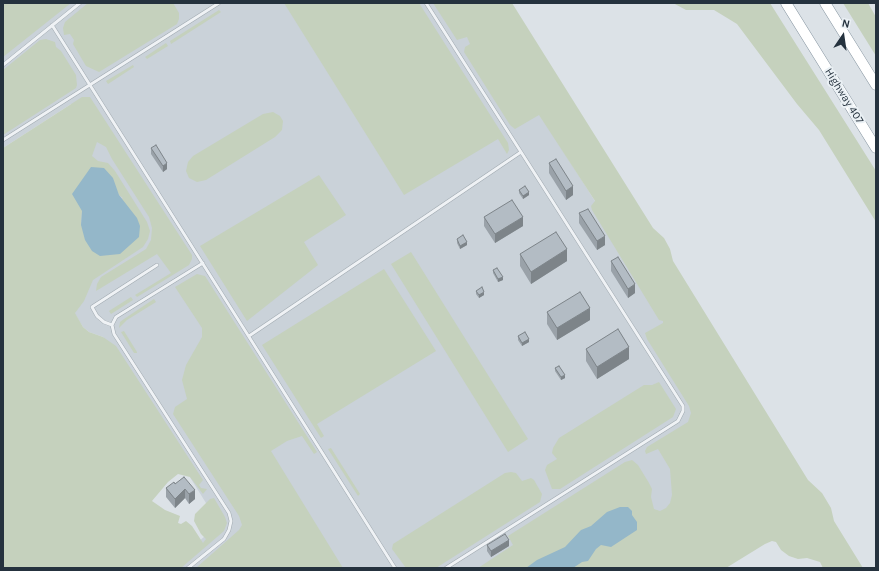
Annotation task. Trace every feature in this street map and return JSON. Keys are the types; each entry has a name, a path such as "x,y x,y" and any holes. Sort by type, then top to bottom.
{"highway":[{"name":"Highway 407","path":"786,3 876,148"},
{"path":"825,3 876,85"}],"lane":[{"path":"3,65 80,3"},
{"path":"3,140 219,3"},
{"path":"426,3 683,406 683,411 678,421 446,568"},
{"path":"52,25 395,568"},
{"path":"249,336 521,152"},
{"path":"188,568 224,539 229,530 231,521 229,513 114,334 112,325 116,317 203,263"},
{"path":"112,325 104,322 97,316 92,306 157,265"}],"shaded area":[{"path":"21,3 470,3 796,520 721,568 168,568 219,524 103,337 89,332 83,327 70,306 83,271 71,104 3,148 3,18"}],"green space":[{"path":"3,3 71,3 3,57"},
{"path":"88,3 173,3 179,13 179,19 177,24 99,72 86,66 73,44 74,40 70,34 64,35 63,28 65,22"},
{"path":"284,3 419,3 508,143 509,150 507,154 498,139 404,195"},
{"path":"433,3 512,3 653,228 664,238 670,249 673,261 808,480 822,493 831,508 834,521 863,568 823,568 820,562 807,558 798,559 789,556 781,550 776,542 772,541 726,568 478,568 513,545 508,536 625,462 632,460 638,465 652,489 651,497 654,509 660,511 666,508 670,503 672,495 670,469 658,449 646,454 645,451 647,447 688,422 691,413 689,406 647,339 645,333 663,323 663,321 659,320 592,210 591,206 595,201 539,115 515,129 510,125 464,52 465,47 470,44 467,37 457,40"},
{"path":"673,3 770,3 876,171 876,222 819,130 797,104 737,24 714,10 686,10"},
{"path":"843,3 868,3 876,17 876,56"},
{"path":"219,10 221,12 171,44 170,41"},
{"path":"46,39 55,42 56,47 61,51 76,75 76,88 3,135 3,70 40,40"},
{"path":"166,43 168,46 147,59 145,57"},
{"path":"133,65 134,67 108,84 106,81"},
{"path":"82,97 90,97 192,255 189,265 137,297 135,295 171,273 157,254 96,291 97,284 101,277 146,249 151,240 152,228 149,217 106,147 97,142 92,156 98,161 108,163 115,171 147,222 150,231 148,239 143,247 93,280 84,301 75,313 83,327 89,332 103,337 116,346 203,480 199,485 201,488 207,489 203,494 190,477 178,474 168,482 152,501 165,510 180,516 178,523 181,524 186,521 192,526 203,543 206,539 201,534 194,521 195,514 210,499 214,498 225,517 227,523 224,531 181,568 3,568 3,148","holes":["113,178 119,195 123,198 81,225 82,211"]},
{"path":"273,112 280,116 283,121 282,130 275,137 206,180 197,182 189,178 186,171 188,162 193,156 263,114"},
{"path":"319,175 346,215 304,242 318,265 247,321 200,246"},
{"path":"411,252 528,439 508,452 391,264"},
{"path":"384,269 436,351 317,424 324,436 321,438 262,345"},
{"path":"197,274 205,276 317,452 314,454 302,436 287,441 271,451 343,568 196,568 239,530 242,525 239,516 173,414 175,407 187,399 182,380 186,365 202,337 202,328 175,287"},
{"path":"131,297 133,300 111,314 109,311"},
{"path":"154,299 156,302 127,320 119,328 120,322"},
{"path":"124,331 137,353 134,353 121,332"},
{"path":"659,382 676,409 673,417 560,489 552,489 545,470 547,465 557,459 552,453 553,448 559,438 644,385 652,385"},
{"path":"331,448 360,494 358,496 328,449"},
{"path":"505,473 516,473 522,481 531,478 534,480 542,494 540,502 436,568 406,568 392,549 393,544"}],"water":[{"path":"91,167 104,168 113,178 119,195 137,218 140,226 139,237 120,254 100,256 92,251 85,240 81,225 82,211 72,194"},
{"path":"620,507 628,507 632,511 632,515 637,522 637,530 611,547 601,545 596,549 588,561 582,562 573,568 526,568 537,560 565,547 581,530 591,526 607,512"}],"building":[{"path":"156,145 167,163 163,166 151,148"},
{"path":"556,159 573,186 566,191 549,163"},
{"path":"525,186 529,192 523,196 519,190"},
{"path":"512,200 523,217 495,234 484,217"},
{"path":"588,209 605,236 597,241 579,213"},
{"path":"556,232 567,249 531,272 520,254"},
{"path":"463,235 467,242 460,246 457,239"},
{"path":"618,257 635,284 628,289 611,261"},
{"path":"497,268 503,277 498,279 493,270"},
{"path":"482,287 484,292 479,295 476,291"},
{"path":"580,292 590,308 557,328 547,312"},
{"path":"618,329 629,347 597,367 586,349"},
{"path":"525,332 529,339 522,343 518,336"},
{"path":"559,366 565,375 561,377 555,368"},
{"path":"184,477 195,490 189,494 185,489 175,499 166,488 174,482 175,484"},
{"path":"505,534 509,540 491,551 487,545"}]}
